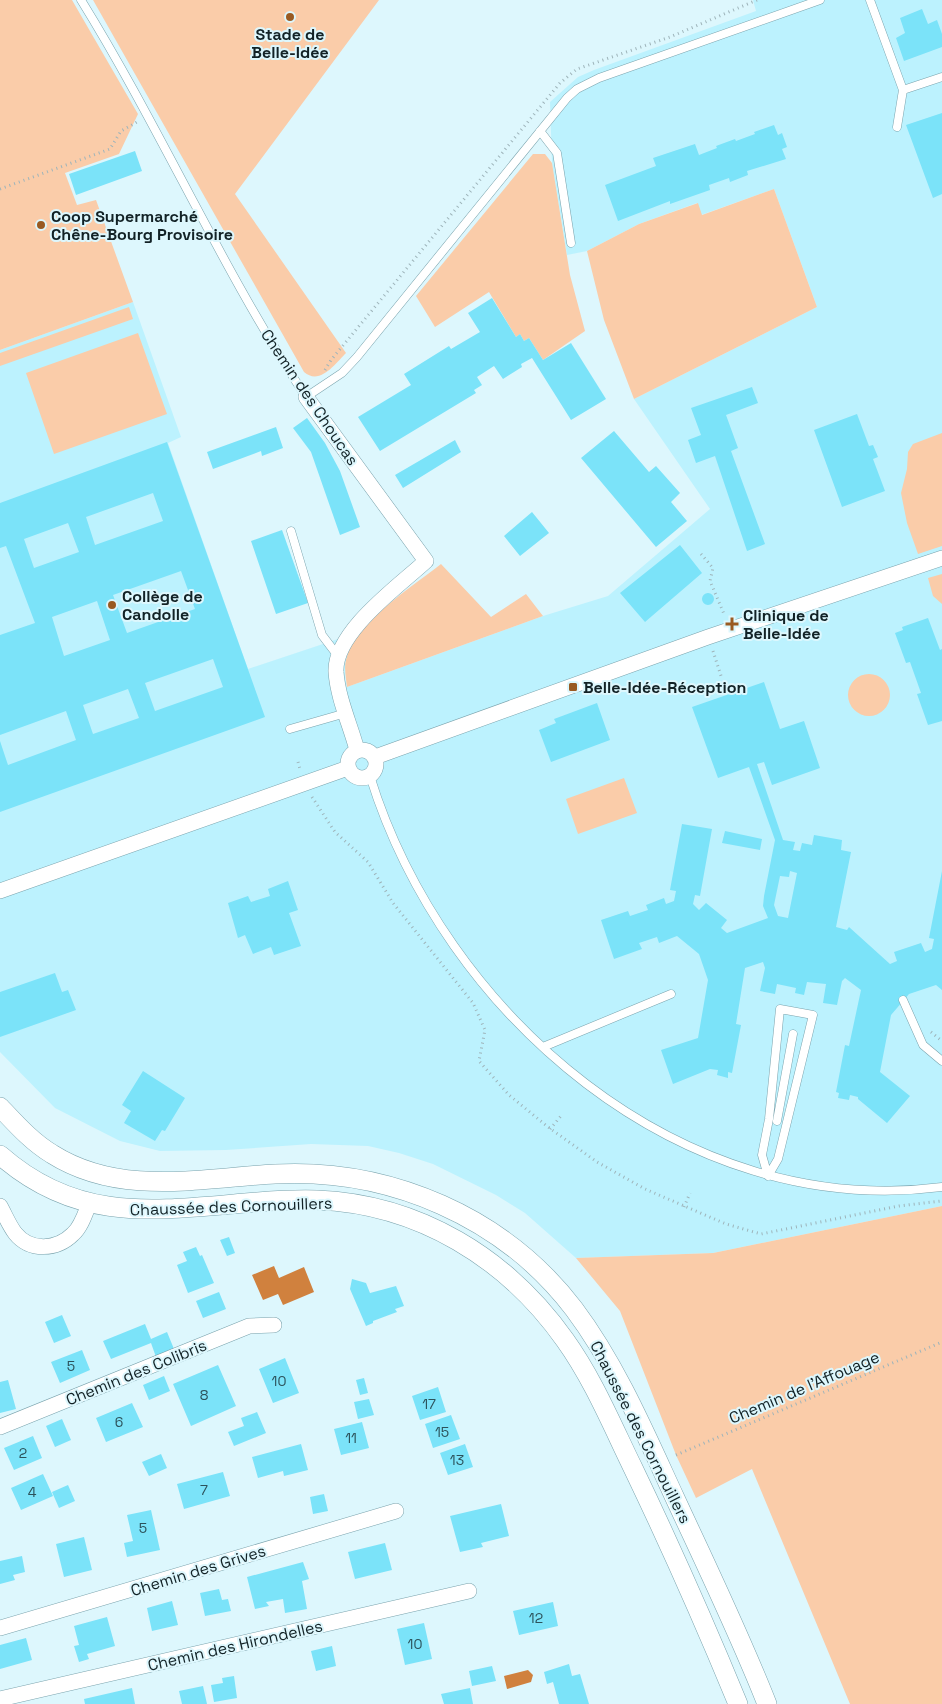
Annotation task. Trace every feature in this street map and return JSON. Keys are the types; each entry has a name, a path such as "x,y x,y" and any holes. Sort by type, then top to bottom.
{"street":[{"name":"Chemin des Choucas","path":"306,397 426,561 371,610 354,628 338,656 337,684 357,750"},
{"path":"375,757 763,618 942,558"},
{"path":"357,750 365,750 375,757 376,765 370,776 356,777 348,768 348,760 357,750"},
{"path":"0,891 348,768"},
{"name":"Chaussée des Cornouillers","path":"0,1107 21,1129 52,1154 74,1166 97,1174 122,1180 151,1182 217,1180 277,1174 364,1179 404,1189 442,1204 485,1227 518,1250 552,1283 574,1309 614,1374 650,1444 696,1543 767,1704"},
{"name":"Chaussée des Cornouillers","path":"0,1155 33,1180 89,1204 122,1209 154,1210 317,1200 365,1206 394,1213 435,1228 464,1243 502,1271 532,1298 566,1341 598,1396 649,1502 738,1704"},
{"path":"0,1206 16,1234 35,1246 49,1248 65,1241 74,1233 89,1204 97,1174"},
{"name":"Chemin des Colibris","path":"0,1427 249,1326 274,1325"},
{"name":"Chemin des Grives","path":"0,1628 396,1511"},
{"name":"Chemin des Hirondelles","path":"0,1699 469,1591"}],"lane":[{"name":"Chemin des Choucas","path":"81,0 149,119 278,354 306,397"},
{"path":"306,397 342,373 357,357 567,98 587,84 806,2 820,0"},
{"path":"870,0 903,90 897,127"},
{"path":"903,90 942,77"},
{"path":"540,131 557,153 571,243"},
{"path":"291,531 322,635 338,656"},
{"path":"290,729 346,713"},
{"path":"370,776 393,837 434,917 486,989 544,1047 612,1102 683,1144 724,1162 768,1176 811,1186 846,1190 909,1191 942,1187"},
{"path":"544,1047 670,994"},
{"path":"903,1000 923,1045 942,1061"},
{"path":"780,1009 813,1015 778,1159 768,1176 762,1155 769,1119 780,1009"},
{"path":"777,1121 793,1034"},
{"path":"769,1119 788,1123"}],"path":[{"path":"0,188 110,149 121,131 132,123 149,119"},
{"path":"701,554 713,568 710,581 724,614"},
{"path":"710,644 722,679"},
{"path":"926,1028 942,1042"},
{"path":"550,1128 561,1116"},
{"path":"684,1207 690,1194"},
{"name":"Chemin de l'Affouage","path":"676,1455 942,1342"}],"shaded area":[{"path":"0,0 72,0 138,114 119,154 65,173 77,205 96,200 133,302 0,350"},
{"path":"93,0 379,0 235,194 346,353 327,372 322,375 310,376 304,372"},
{"name":"Clinique de Belle-Idée","path":"753,0 942,0 942,1206 713,1253 576,1258 525,1213 496,1195 433,1164 399,1153 368,1146 311,1144 226,1150 160,1151 120,1141 55,1108 0,1052 0,350 133,302 181,437 168,443 248,669 362,631 350,650 345,676 347,687 543,616 608,596 710,509 634,399 817,307 774,189 701,215 697,203 639,224 587,251 567,255 552,163 550,102 578,77 756,11"},
{"path":"533,154 545,154 552,163 570,275 585,331 543,360 529,338 524,341 520,334 516,337 489,292 435,327 416,296"},
{"path":"774,189 817,307 634,399 604,320 587,251 639,224 698,203 702,215"},
{"path":"129,307 133,319 0,366 0,353"},
{"path":"138,333 167,414 54,454 26,373"},
{"path":"942,433 942,546 918,554 907,523 901,493 907,469 908,452 913,444"},
{"path":"441,564 491,617 526,594 543,616 347,687 346,660 351,646 360,633 372,619 400,595"},
{"path":"942,574 942,604 933,596 928,578"},
{"path":"869,674 884,680 890,695 884,710 869,716 854,710 848,695 854,680"},
{"path":"624,778 637,813 578,834 566,799"},
{"path":"942,1206 942,1704 850,1704 752,1469 696,1498 676,1455 620,1311 576,1258 713,1253"},
{"path":"274,1266 279,1278 304,1267 314,1292 283,1305 278,1294 263,1300 252,1275"},
{"path":"528,1670 533,1675 531,1682 507,1689 504,1676"}],"building":[{"path":"922,9 928,24 937,20 942,34 942,47 904,61 896,38 905,33 900,18"},
{"path":"942,113 942,194 933,198 906,125"},
{"path":"774,125 778,135 782,133 787,147 782,149 786,159 747,171 748,175 730,182 729,178 709,185 710,190 670,204 670,201 618,221 605,185 656,166 653,158 695,144 699,155 717,148 716,146 735,139 736,141"},
{"path":"135,151 142,171 76,195 69,174"},
{"path":"492,298 516,337 520,334 524,341 529,338 543,360 571,343 606,399 571,420 532,358 521,364 522,367 503,379 494,366 477,377 482,385 474,390 476,393 380,451 358,417 411,385 404,374 449,346 451,349 480,332 468,313"},
{"path":"752,387 758,403 726,415 738,448 731,451 765,544 747,551 715,456 696,463 688,440 701,435 691,408"},
{"path":"857,414 869,446 873,445 878,457 873,459 885,491 842,507 814,430"},
{"path":"307,418 325,443 340,471 360,527 340,535 311,452 293,428"},
{"path":"276,427 283,448 262,456 261,451 213,469 207,452"},
{"path":"614,431 649,472 656,466 680,493 671,502 687,521 656,547 581,458"},
{"path":"455,440 461,452 403,488 395,475"},
{"path":"167,442 265,717 0,812 0,741 8,765 76,740 66,711 0,735 0,635 35,623 6,546 0,548 0,503","holes":["153,493 163,521 95,545 86,517","68,523 79,552 34,568 24,539","181,571 195,609 127,633 113,595","97,601 110,640 64,656 52,617","213,659 223,687 155,711 145,683","128,689 139,718 93,734 83,705"]},
{"path":"532,512 549,533 520,556 504,536"},
{"path":"282,530 308,603 276,614 251,541"},
{"path":"680,545 702,573 645,622 620,593"},
{"path":"710,593 713,594 713,604 706,605 703,604 702,597 703,594"},
{"path":"928,618 940,650 942,649 942,721 928,725 917,694 921,693 910,662 906,663 895,633 903,630 902,627"},
{"path":"764,682 780,729 804,721 820,768 772,785 764,762 757,764 783,840 795,842 793,850 800,851 802,843 812,845 814,835 842,840 841,850 851,852 836,927 847,930 849,927 890,964 897,961 894,952 921,943 925,952 932,949 934,939 929,938 942,871 942,990 936,985 909,994 891,1015 880,1072 910,1096 887,1123 858,1097 850,1095 849,1100 838,1098 839,1093 836,1092 845,1045 849,1046 861,990 845,978 842,981 837,1005 823,1003 826,984 807,982 804,995 795,993 796,988 777,984 775,994 760,991 765,968 763,962 745,968 736,1024 741,1025 732,1073 728,1072 728,1078 717,1075 718,1070 710,1069 673,1084 661,1050 698,1038 708,980 699,954 677,936 659,943 657,937 639,943 642,949 614,959 601,920 628,911 630,916 648,910 646,905 664,898 666,904 674,901 676,891 670,890 682,824 712,829 700,896 695,895 693,904 699,910 706,903 727,920 721,928 727,933 768,918 763,906 775,840 749,767 718,778 692,707","holes":["790,871 797,873 788,918 778,916 774,905 780,876 789,877"]},
{"path":"597,703 610,740 551,762 539,730 556,723 554,719"},
{"path":"725,831 762,839 760,850 722,843"},
{"path":"288,881 298,910 289,913 301,946 274,955 271,947 253,954 245,935 238,938 228,903 248,896 251,902 270,896 268,889"},
{"path":"55,973 62,992 68,990 76,1010 0,1037 0,992"},
{"path":"143,1071 185,1098 165,1131 162,1130 155,1141 124,1123 131,1111 122,1105"},
{"path":"229,1237 235,1253 227,1256 220,1240"},
{"path":"196,1247 200,1256 202,1255 214,1283 188,1293 177,1265 187,1261 183,1252"},
{"path":"352,1279 366,1283 370,1293 396,1286 404,1306 395,1309 397,1312 373,1321 373,1323 366,1326 350,1289"},
{"path":"219,1292 226,1309 203,1318 196,1301"},
{"path":"62,1315 71,1336 54,1343 45,1322"},
{"path":"145,1324 151,1339 167,1332 174,1349 156,1357 151,1343 111,1359 103,1341"},
{"path":"82,1350 90,1370 60,1383 51,1362"},
{"path":"285,1358 299,1393 273,1403 259,1369"},
{"path":"218,1365 236,1406 191,1426 173,1384"},
{"path":"164,1376 170,1391 149,1400 143,1385"},
{"path":"364,1378 368,1393 360,1395 356,1380"},
{"path":"8,1380 16,1409 0,1413 0,1382"},
{"path":"438,1387 446,1412 420,1420 412,1396"},
{"path":"369,1399 374,1415 358,1419 354,1402"},
{"path":"132,1403 143,1427 106,1442 96,1418"},
{"path":"257,1412 266,1433 234,1446 228,1432 244,1426 241,1418"},
{"path":"451,1415 460,1439 433,1448 425,1424"},
{"path":"62,1419 71,1440 55,1447 46,1426"},
{"path":"362,1422 369,1448 341,1455 334,1429"},
{"path":"33,1436 42,1458 14,1470 4,1448"},
{"path":"301,1444 308,1470 284,1476 283,1471 258,1478 252,1457"},
{"path":"465,1444 473,1467 448,1475 440,1453"},
{"path":"161,1454 167,1468 149,1476 142,1462"},
{"path":"223,1472 230,1496 184,1509 177,1484"},
{"path":"43,1474 53,1496 21,1510 11,1488"},
{"path":"68,1485 75,1501 59,1508 52,1492"},
{"path":"324,1494 328,1511 313,1514 310,1497"},
{"path":"501,1504 509,1536 481,1543 483,1547 460,1552 450,1516"},
{"path":"151,1510 160,1550 127,1557 124,1543 133,1541 127,1515"},
{"path":"84,1537 92,1570 64,1577 56,1544"},
{"path":"385,1543 392,1570 355,1579 348,1552"},
{"path":"22,1556 25,1572 13,1575 15,1580 0,1584 0,1561"},
{"path":"303,1562 309,1579 302,1581 307,1609 285,1613 283,1599 266,1602 269,1606 255,1609 247,1577"},
{"path":"219,1589 222,1600 228,1599 231,1611 205,1616 200,1593"},
{"path":"172,1601 178,1625 152,1631 147,1608"},
{"path":"553,1602 558,1626 519,1635 513,1611"},
{"path":"107,1617 115,1646 87,1654 89,1659 79,1662 74,1646 79,1645 74,1626"},
{"path":"424,1623 432,1659 405,1665 397,1629"},
{"path":"26,1638 32,1660 0,1669 0,1645"},
{"path":"332,1646 336,1666 316,1671 311,1651"},
{"path":"569,1664 572,1676 580,1674 589,1704 559,1704 553,1682 547,1684 544,1672"},
{"path":"492,1666 496,1681 472,1686 469,1671"},
{"path":"234,1676 237,1698 214,1702 211,1685 223,1683 222,1678"},
{"path":"203,1686 207,1704 182,1704 179,1691"},
{"path":"132,1688 135,1704 85,1704 84,1699"},
{"path":"470,1688 473,1704 444,1704 441,1694"}],"place":[{"name":"Stade de Belle-Idée","path":"290,17"},
{"name":"Coop Supermarché Chêne-Bourg Provisoire","path":"41,225"},
{"name":"Collège de Candolle","path":"112,605"},
{"name":"Clinique de Belle-Idée","path":"732,624"},
{"name":"Belle-Idée-Réception","path":"573,687"}]}
